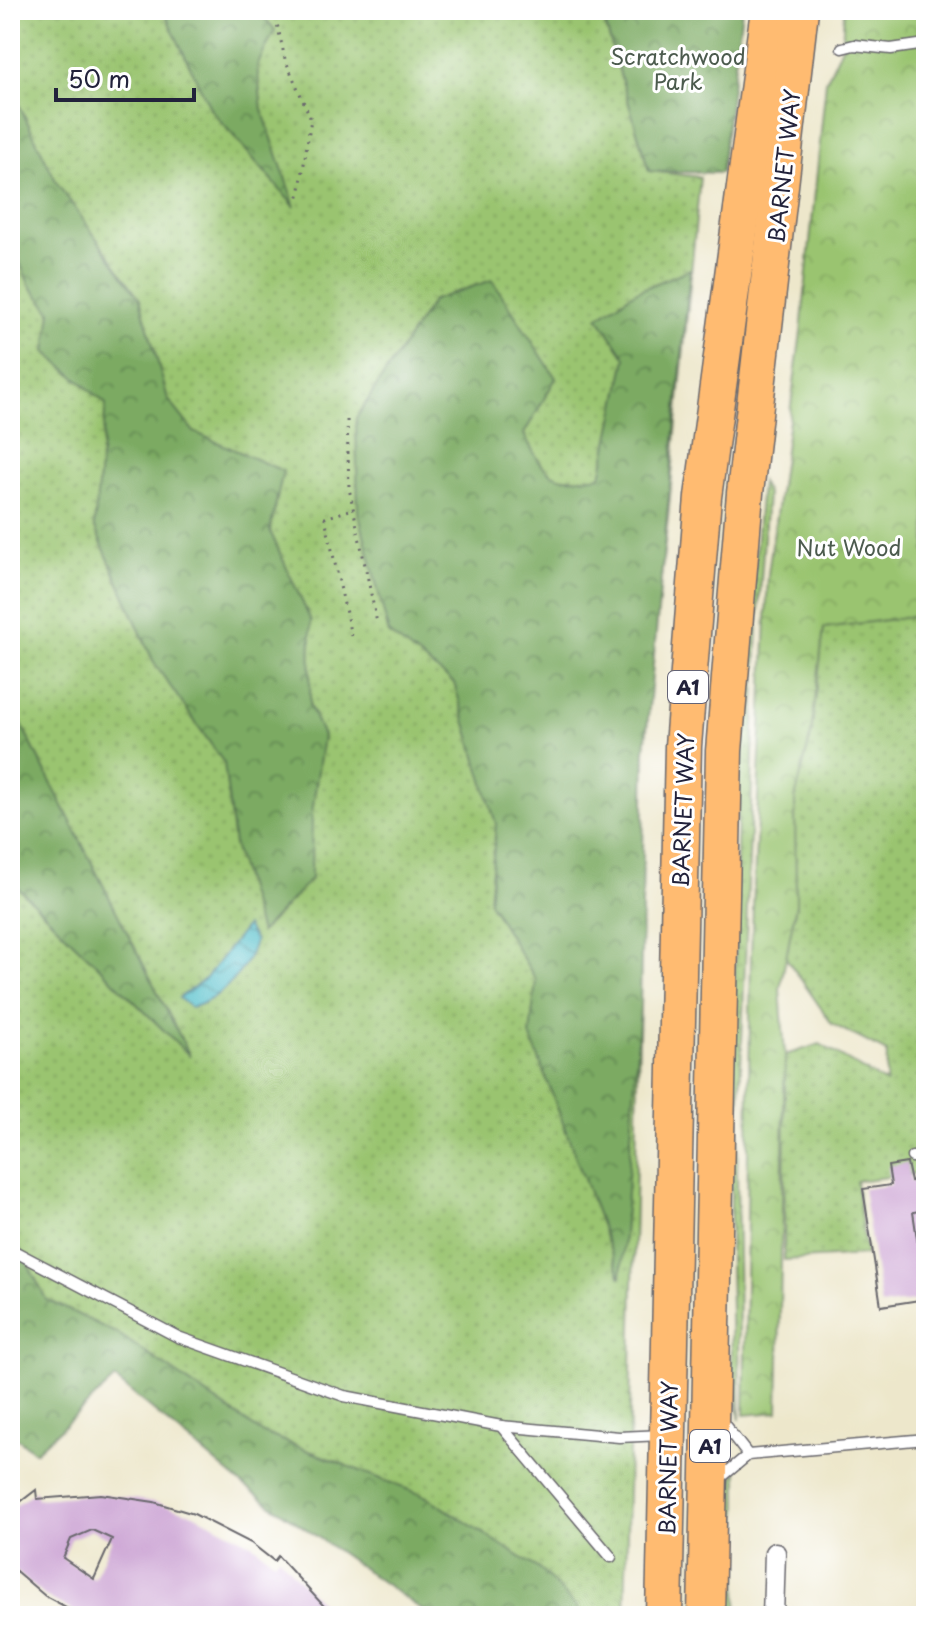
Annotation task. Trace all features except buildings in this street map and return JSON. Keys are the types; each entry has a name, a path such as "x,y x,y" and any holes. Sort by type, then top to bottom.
{"highway":[{"name":"BARNET WAY","path":"664,1616 683,746 703,497 769,10"},
{"name":"BARNET WAY","path":"706,1616 724,751 745,493 800,10"}],"street":[{"path":"773,1616 775,1553"}],"lane":[{"path":"842,48 854,45 891,49 926,44"},
{"path":"912,1157 926,1158"},
{"path":"10,1249 178,1337 344,1396 501,1426 619,1437 667,1434"},
{"path":"711,1403 733,1440 748,1455"},
{"path":"501,1426 611,1557"},
{"path":"709,1488 748,1455 926,1439"}],"path":[{"path":"274,10 285,59 311,119 298,202"},
{"path":"347,420 353,509 377,623"},
{"path":"351,636 325,518 353,509"}],"green space":[{"path":"10,10 601,10 649,171 700,177 668,518 640,755 640,995 625,1616 552,1616 105,1364 37,1450 10,1427"},
{"path":"163,10 258,10 275,30 257,66 262,109 295,207 211,110"},
{"name":"Scratchwood Park","path":"601,10 742,10 721,173 649,171"},
{"name":"Nut Wood","path":"844,10 926,10 926,615 824,628 811,734 795,799 796,904 780,989 785,1055 778,1412 744,1415 751,954 768,574 801,332 826,81 842,47"},
{"path":"10,86 57,183 140,299 168,399 194,432 283,471 270,531 311,621 310,706 323,736 312,813 311,879 260,933 234,845 224,763 154,663 94,526 106,404 46,352 51,311 30,286 10,241"},
{"path":"690,269 645,751 640,1008 621,1278 530,1035 536,980 489,902 496,824 454,683 389,634 358,511 356,418 433,300 492,280 556,378 524,434 532,449 552,474 571,478 601,476 626,358 598,317 635,292"},
{"path":"761,482 767,494 758,624 737,1171 740,1420 732,1367 730,1258 738,798"},
{"path":"905,615 926,615 926,1172 856,1181 866,1255 784,1260 785,1055 820,1044 886,1083 887,1052 832,1024 786,958 796,904 794,799 811,735 824,627"},
{"path":"10,702 190,1056 10,880"},
{"path":"10,1230 46,1299 120,1335 261,1432 427,1497 542,1571 585,1616 431,1616 243,1485 115,1379 35,1452 10,1433"},
{"path":"738,1471 737,1616 720,1616 725,1486"}],"water":[{"path":"246,926 255,941 239,973 213,998 191,1008 179,998 206,978"}]}
